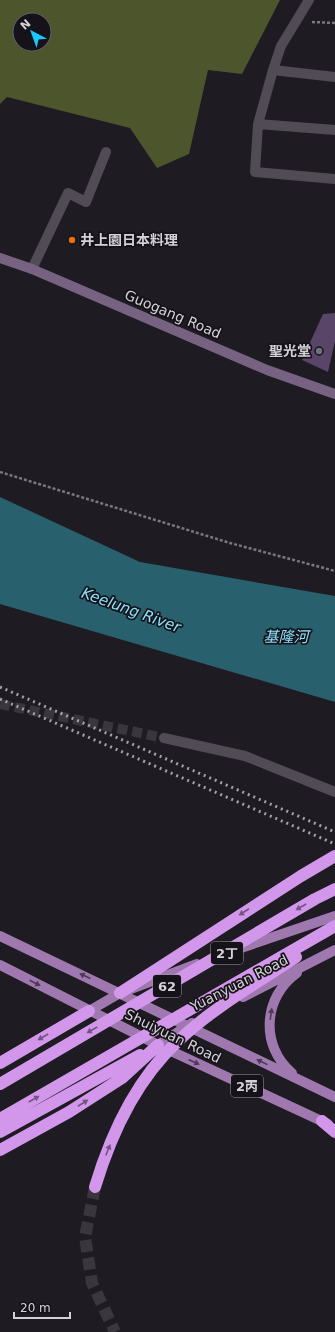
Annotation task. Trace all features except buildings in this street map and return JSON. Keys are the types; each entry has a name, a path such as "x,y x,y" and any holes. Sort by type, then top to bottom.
{"highway":[{"path":"120,993 301,876 335,856"},
{"name":"62","path":"0,1084 308,903 335,889"},
{"name":"62","path":"0,1119 335,926"},
{"path":"95,1187 115,1131 129,1105 144,1082 176,1042 201,1021 335,930"},
{"path":"0,1063 88,1011"},
{"path":"0,1132 158,1045"},
{"path":"0,1150 69,1112 122,1078 158,1045"},
{"path":"322,1121 335,1132"}],"main road":[{"name":"Yuanyuan Road","path":"88,1011 120,993 251,944 335,916"},
{"name":"Shuiyuan Road","path":"0,936 335,1097"},
{"name":"Yuanyuan Road","path":"158,1045 186,1025 335,950"},
{"path":"304,1082 290,1072 280,1061 273,1045 270,1031 270,1015 274,1001 282,988 294,976 317,959"},
{"name":"Shuiyuan Road","path":"0,965 88,1011 158,1045 335,1127"}],"street":[{"path":"309,0 281,46 273,70 258,124 255,172 335,179"},
{"path":"273,70 335,77"},
{"path":"258,124 335,130"},
{"path":"32,269 68,193 86,202 106,152"},
{"name":"Guogang Road","path":"0,258 32,269 267,370 335,394"},
{"path":"164,738 245,756 335,792"}],"path":[{"path":"296,21 335,23"},
{"path":"0,472 230,543 335,571"}],"green space":[{"path":"0,0 280,0 242,74 208,70 189,154 157,168 130,128 7,97 0,104"}],"water":[{"name":"基隆河","path":"0,497 140,562 335,596 335,702 0,604"}],"tunnel":[{"path":"0,704 164,738"},
{"path":"95,1187 85,1237 92,1283 115,1332"}],"railway":[{"path":"0,687 335,832"},
{"path":"0,699 335,844"}],"place":[{"name":"井上園日本料理","path":"72,240"},
{"name":"聖光堂","path":"319,351"}],"water label":[{"name":"Keelung River","path":"131,610"}]}
